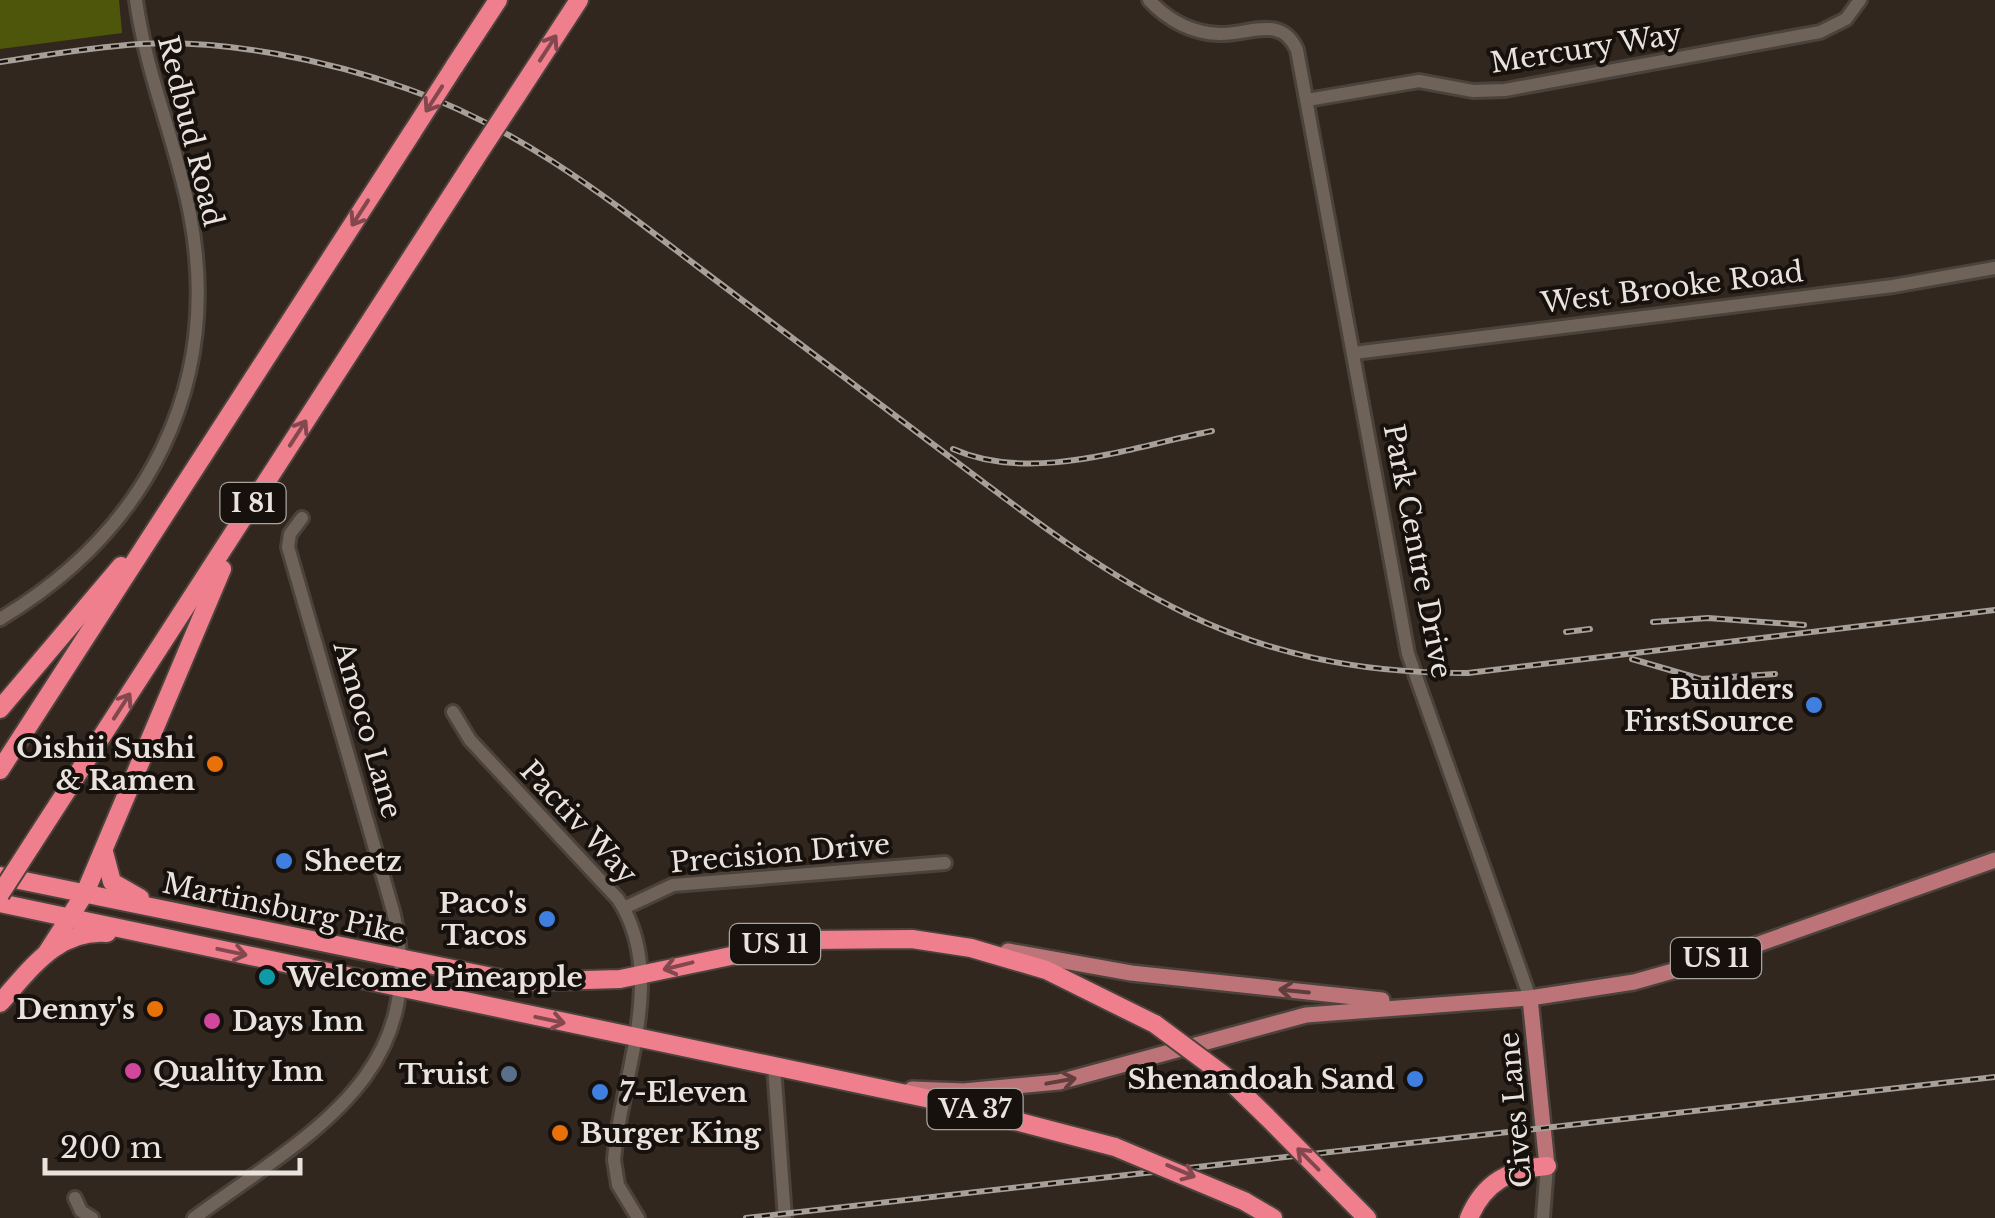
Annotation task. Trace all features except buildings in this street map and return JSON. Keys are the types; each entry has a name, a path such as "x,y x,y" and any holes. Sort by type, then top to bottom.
{"highway":[{"name":"I 81","path":"0,770 498,0"},
{"name":"I 81","path":"0,894 578,0"},
{"path":"0,708 183,486"},
{"path":"0,1003 46,954 85,894 242,520"},
{"path":"106,844 104,860 112,882 167,911"},
{"name":"Martinsburg Pike","path":"0,876 516,982 580,983 640,975 808,940 912,938 972,948 1080,983 1155,1024 1225,1076 1367,1218"},
{"name":"Martinsburg Pike","path":"0,903 834,1080"},
{"path":"46,954 82,933 167,938"},
{"name":"VA 37","path":"834,1080 1003,1116 1115,1146 1244,1201 1273,1218"},
{"path":"1469,1218 1495,1181 1516,1171 1547,1166"}],"main road":[{"name":"US 11","path":"834,1080 947,1091 1028,1086 1112,1070 1280,1020 1426,1003 1530,998 1634,982 1691,966 1995,860"},
{"name":"US 11","path":"912,938 949,940 1131,974 1426,1003"},
{"name":"Cives Lane","path":"1530,998 1547,1166"}],"street":[{"name":"Redbud Road","path":"0,619 71,571 123,516 164,448 189,374 198,298 193,231 144,51 136,0"},
{"name":"Park Centre Drive","path":"1149,0 1180,24 1204,32 1265,28 1283,32 1297,50 1408,654 1530,998"},
{"name":"Mercury Way","path":"1307,100 1420,81 1474,91 1506,90 1820,32 1846,19 1860,0"},
{"name":"West Brooke Road","path":"1354,354 1894,286 1995,268"},
{"name":"Amoco Lane","path":"194,1218 359,1090 384,1047 398,987 400,961 393,912 288,547 290,534 302,518"},
{"name":"Pactiv Way","path":"453,712 470,740 624,908 640,975 635,1039 614,1160 623,1197 638,1218"},
{"name":"Precision Drive","path":"624,908 673,885 945,863"},
{"path":"774,1067 784,1218"},
{"name":"Cives Lane","path":"1543,1217 1547,1166"},
{"path":"75,1198 76,1205 92,1218"}],"green space":[{"path":"0,0 119,0 122,33 0,49"}],"railway":[{"path":"0,62 122,45 173,43 241,48 344,69 447,104 520,142 589,186 999,494 1119,577 1179,610 1242,637 1309,657 1384,669 1468,673 1995,610"},
{"path":"953,449 983,459 1048,463 1115,453 1212,431"},
{"path":"1653,622 1708,618 1804,625"},
{"path":"1566,632 1590,629"},
{"path":"1632,659 1701,679 1775,674"},
{"path":"746,1218 1995,1077"}],"place":[{"name":"Builders FirstSource","path":"1814,705"},
{"name":"Oishii Sushi & Ramen","path":"215,764"},
{"name":"Sheetz","path":"284,861"},
{"name":"Paco's Tacos","path":"547,919"},
{"name":"Welcome Pineapple","path":"267,977"},
{"name":"Denny's","path":"155,1009"},
{"name":"Days Inn","path":"212,1021"},
{"name":"Quality Inn","path":"133,1071"},
{"name":"Truist","path":"509,1074"},
{"name":"Shenandoah Sand","path":"1415,1079"},
{"name":"7-Eleven","path":"600,1092"},
{"name":"Burger King","path":"560,1133"}]}
